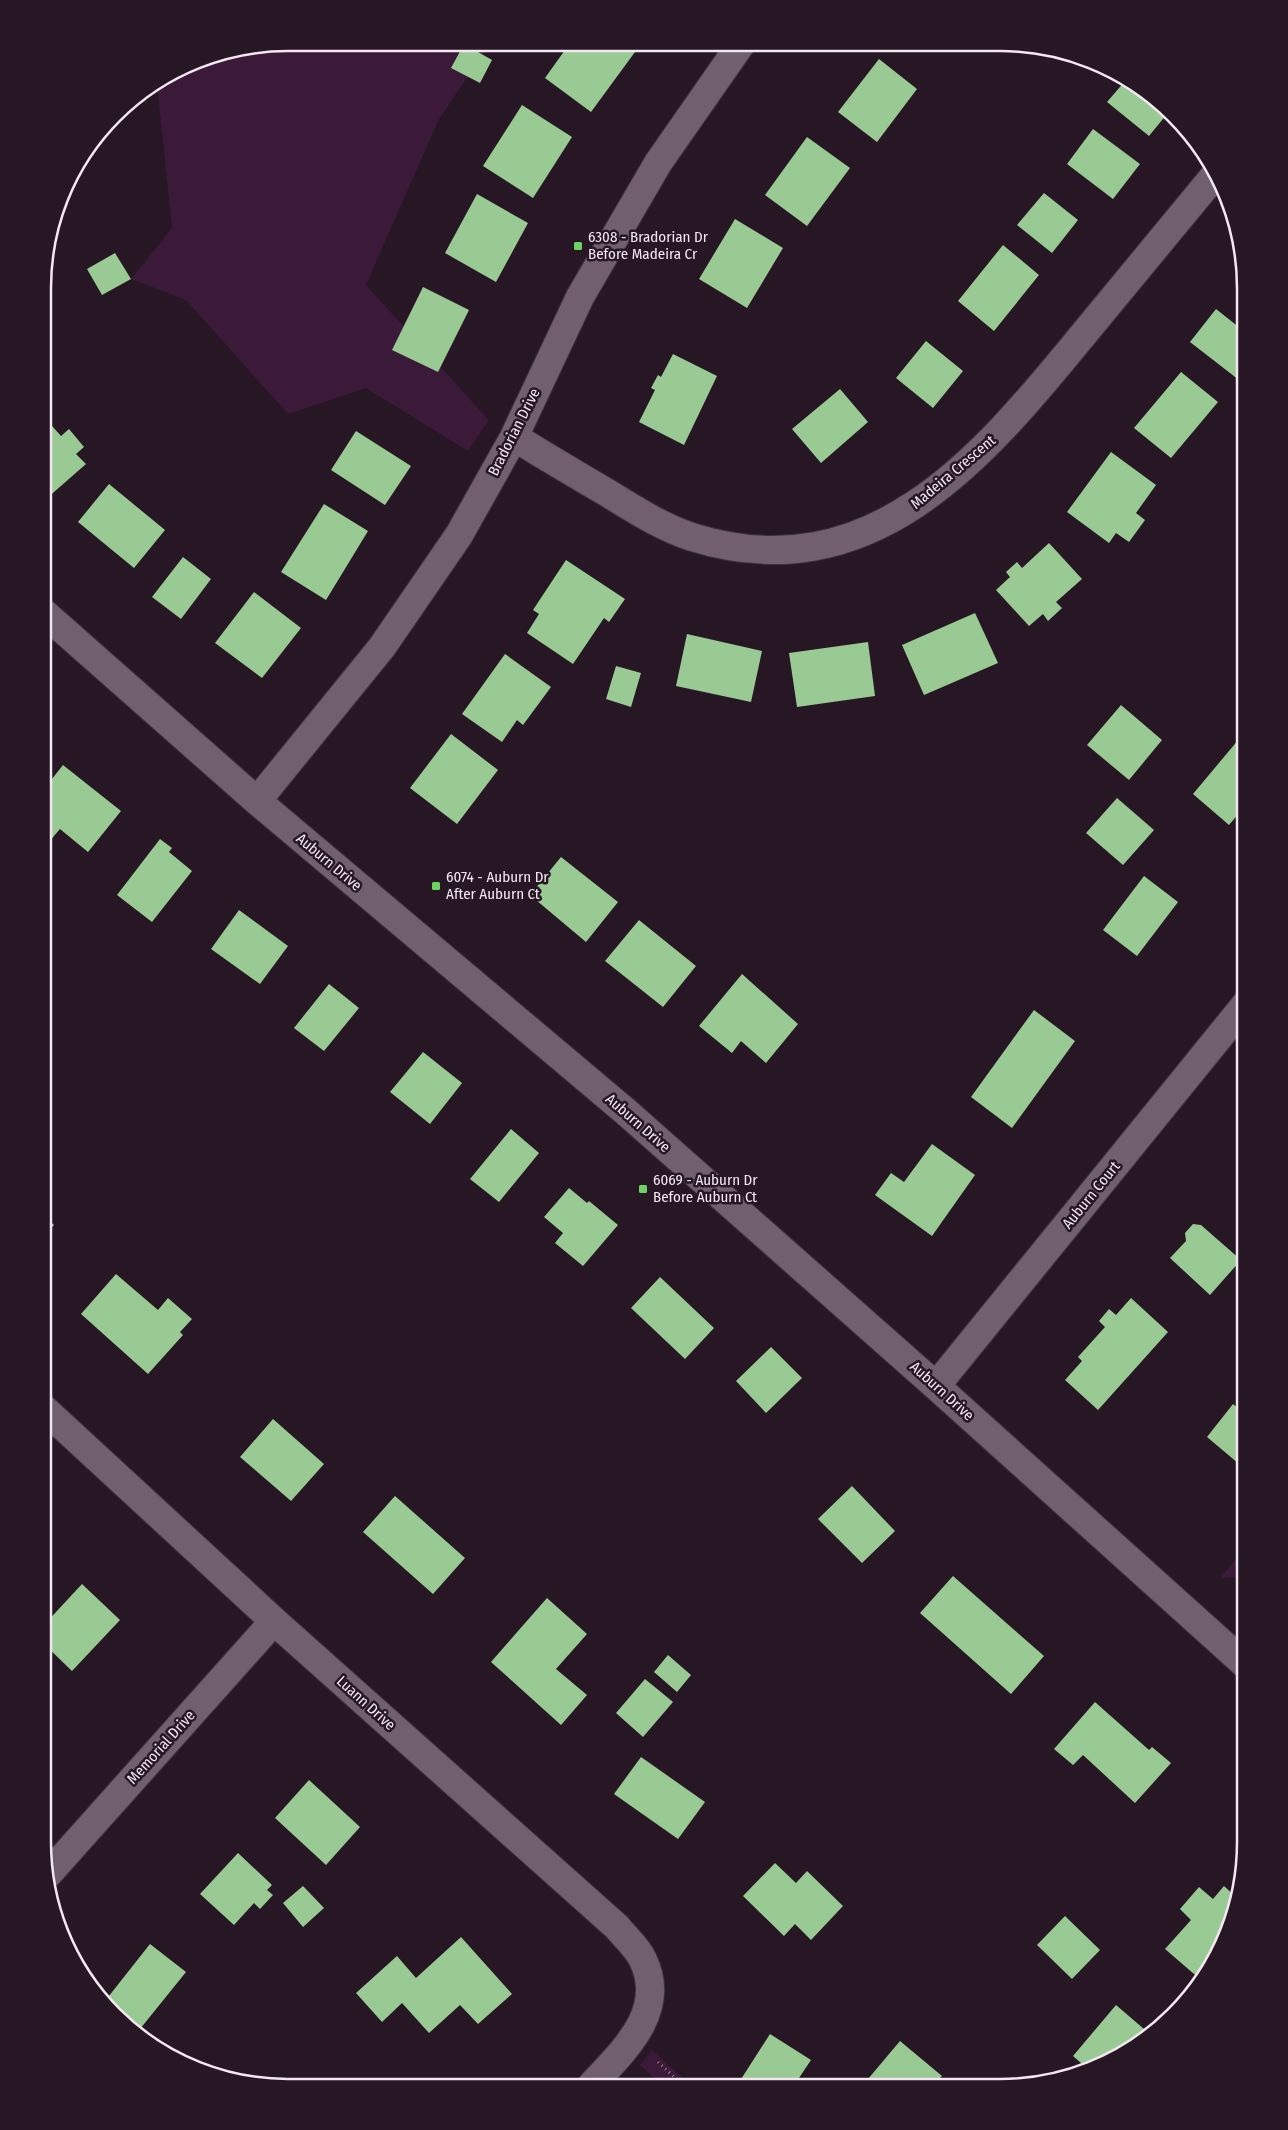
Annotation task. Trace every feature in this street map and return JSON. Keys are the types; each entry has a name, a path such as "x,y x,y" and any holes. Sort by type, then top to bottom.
{"street":[{"name":"Bradorian Drive","path":"257,801 382,646 459,534 514,437 580,297 658,164 736,51"},
{"name":"Madeira Crescent","path":"514,437 651,520 694,537 747,548 774,549 812,546 841,540 866,531 903,513 936,490 980,452 1023,408 1211,181"},
{"name":"Auburn Drive","path":"51,619 257,801 625,1111 936,1386 1237,1657"},
{"name":"Auburn Court","path":"936,1386 1237,1015"},
{"name":"Luann Drive","path":"51,1415 274,1621 617,1927 643,1958 650,1978 640,2028"},
{"name":"Memorial Drive","path":"53,1869 274,1621"},
{"path":"597,2079 640,2028"}],"path":[{"path":"640,2028 679,2079"}],"shaded area":[{"path":"288,51 485,51 438,121 366,285 489,420 468,451 366,388 288,414 186,300 131,279 172,228 158,91 170,83 212,64 257,53"},
{"path":"1237,1558 1237,1577 1220,1578"},
{"path":"652,2050 684,2079 655,2079 640,2065"}],"building":[{"path":"460,51 476,51 492,60 480,83 451,68"},
{"path":"564,51 635,52 591,112 545,78"},
{"path":"879,59 917,89 877,142 838,112"},
{"path":"1122,85 1144,100 1164,118 1149,136 1107,102"},
{"path":"522,105 572,137 533,198 483,166"},
{"path":"1093,129 1140,164 1113,199 1067,164"},
{"path":"807,137 850,168 807,226 765,195"},
{"path":"1044,193 1078,220 1052,253 1017,225"},
{"path":"477,194 528,223 496,282 445,253"},
{"path":"735,219 783,248 747,308 699,279"},
{"path":"1003,245 1039,275 994,331 958,301"},
{"path":"115,253 131,279 102,295 87,269"},
{"path":"423,287 469,310 438,372 392,350"},
{"path":"1216,309 1237,326 1237,378 1190,342"},
{"path":"926,341 963,371 933,408 896,378"},
{"path":"673,354 717,376 684,445 639,422 655,390 651,388 658,375 661,377"},
{"path":"1181,372 1218,402 1171,458 1134,428"},
{"path":"840,389 868,422 821,463 792,429"},
{"path":"51,425 61,436 69,429 84,447 76,454 86,464 51,495"},
{"path":"356,431 411,466 385,505 331,470"},
{"path":"1111,452 1156,485 1136,513 1145,520 1129,542 1116,533 1109,543 1067,512"},
{"path":"109,484 165,530 134,568 78,522"},
{"path":"324,504 368,531 326,600 281,572"},
{"path":"1049,543 1082,579 1056,602 1062,608 1048,621 1043,614 1029,626 996,590 1010,577 1006,572 1017,562 1022,568"},
{"path":"183,557 211,579 181,619 152,597"},
{"path":"566,560 625,599 609,622 604,618 573,664 527,633 539,614 533,610"},
{"path":"254,592 301,628 262,678 215,643"},
{"path":"975,613 998,663 924,695 902,645"},
{"path":"687,634 762,651 751,702 676,686"},
{"path":"868,642 875,696 797,707 789,653"},
{"path":"505,654 551,687 523,725 517,720 502,742 462,714"},
{"path":"616,666 641,673 631,707 606,699"},
{"path":"1121,705 1162,740 1129,780 1087,745"},
{"path":"451,734 498,770 457,824 410,788"},
{"path":"1237,741 1237,816 1229,825 1193,794"},
{"path":"63,765 121,811 88,852 60,829 51,840 51,780"},
{"path":"1117,798 1154,830 1123,865 1086,833"},
{"path":"160,839 172,848 169,852 192,871 152,922 117,895"},
{"path":"561,857 618,902 586,942 530,895"},
{"path":"1144,876 1178,902 1137,956 1103,930"},
{"path":"239,910 288,946 260,984 211,949"},
{"path":"639,920 696,966 663,1007 605,961"},
{"path":"742,974 798,1024 766,1063 741,1041 732,1053 699,1026"},
{"path":"329,984 359,1008 324,1051 294,1028"},
{"path":"1034,1010 1075,1041 1012,1128 971,1097"},
{"path":"423,1052 462,1083 430,1124 390,1092"},
{"path":"511,1129 539,1153 499,1202 470,1179"},
{"path":"932,1144 975,1175 932,1236 875,1195 891,1173 904,1182"},
{"path":"569,1188 587,1203 589,1201 618,1225 583,1266 555,1243 563,1233 544,1217"},
{"path":"1193,1224 1201,1225 1237,1256 1237,1265 1210,1295 1170,1258 1186,1241 1185,1233"},
{"path":"116,1274 158,1310 168,1298 192,1319 180,1332 183,1335 148,1374 81,1314"},
{"path":"660,1277 714,1328 685,1359 631,1308"},
{"path":"1131,1298 1168,1332 1098,1410 1065,1380 1082,1361 1078,1357 1105,1327 1099,1321 1109,1309 1116,1315"},
{"path":"771,1347 802,1378 766,1413 736,1381"},
{"path":"1233,1404 1237,1407 1237,1462 1207,1437"},
{"path":"273,1419 324,1464 291,1501 240,1457"},
{"path":"852,1486 895,1531 862,1563 818,1519"},
{"path":"395,1496 465,1558 433,1594 363,1532"},
{"path":"953,1576 1044,1656 1011,1694 920,1613"},
{"path":"82,1584 120,1620 72,1671 51,1651 51,1617"},
{"path":"547,1598 587,1634 556,1669 587,1695 561,1725 491,1662"},
{"path":"668,1655 691,1675 677,1692 654,1672"},
{"path":"645,1679 673,1702 643,1737 616,1713"},
{"path":"1095,1702 1149,1750 1152,1747 1171,1763 1135,1803 1083,1755 1073,1765 1054,1749"},
{"path":"641,1757 705,1802 678,1839 614,1794"},
{"path":"309,1780 360,1827 326,1865 275,1818"},
{"path":"238,1853 272,1885 267,1890 273,1895 260,1909 254,1903 234,1925 200,1894"},
{"path":"775,1863 796,1883 807,1871 843,1906 811,1940 795,1924 784,1936 743,1896"},
{"path":"303,1886 324,1908 303,1927 283,1903"},
{"path":"1224,1886 1231,1893 1219,1932 1195,1975 1165,1949 1191,1920 1180,1909 1199,1887 1213,1899"},
{"path":"1065,1916 1100,1950 1072,1979 1037,1945"},
{"path":"461,1937 512,1994 478,2024 460,2005 429,2033 402,2003 382,2022 356,1993 397,1956 416,1978"},
{"path":"150,1944 186,1972 141,2028 109,1996"},
{"path":"1116,2005 1145,2030 1118,2047 1090,2061 1082,2064 1073,2056"},
{"path":"770,2034 811,2060 798,2079 741,2079"},
{"path":"900,2041 942,2076 939,2079 868,2079"}],"place":[{"name":"6308 - Bradorian Dr Before Madeira Cr","path":"578,246"},
{"name":"6074 - Auburn Dr After Auburn Ct","path":"436,886"},
{"name":"6069 - Auburn Dr Before Auburn Ct","path":"643,1189"}]}
